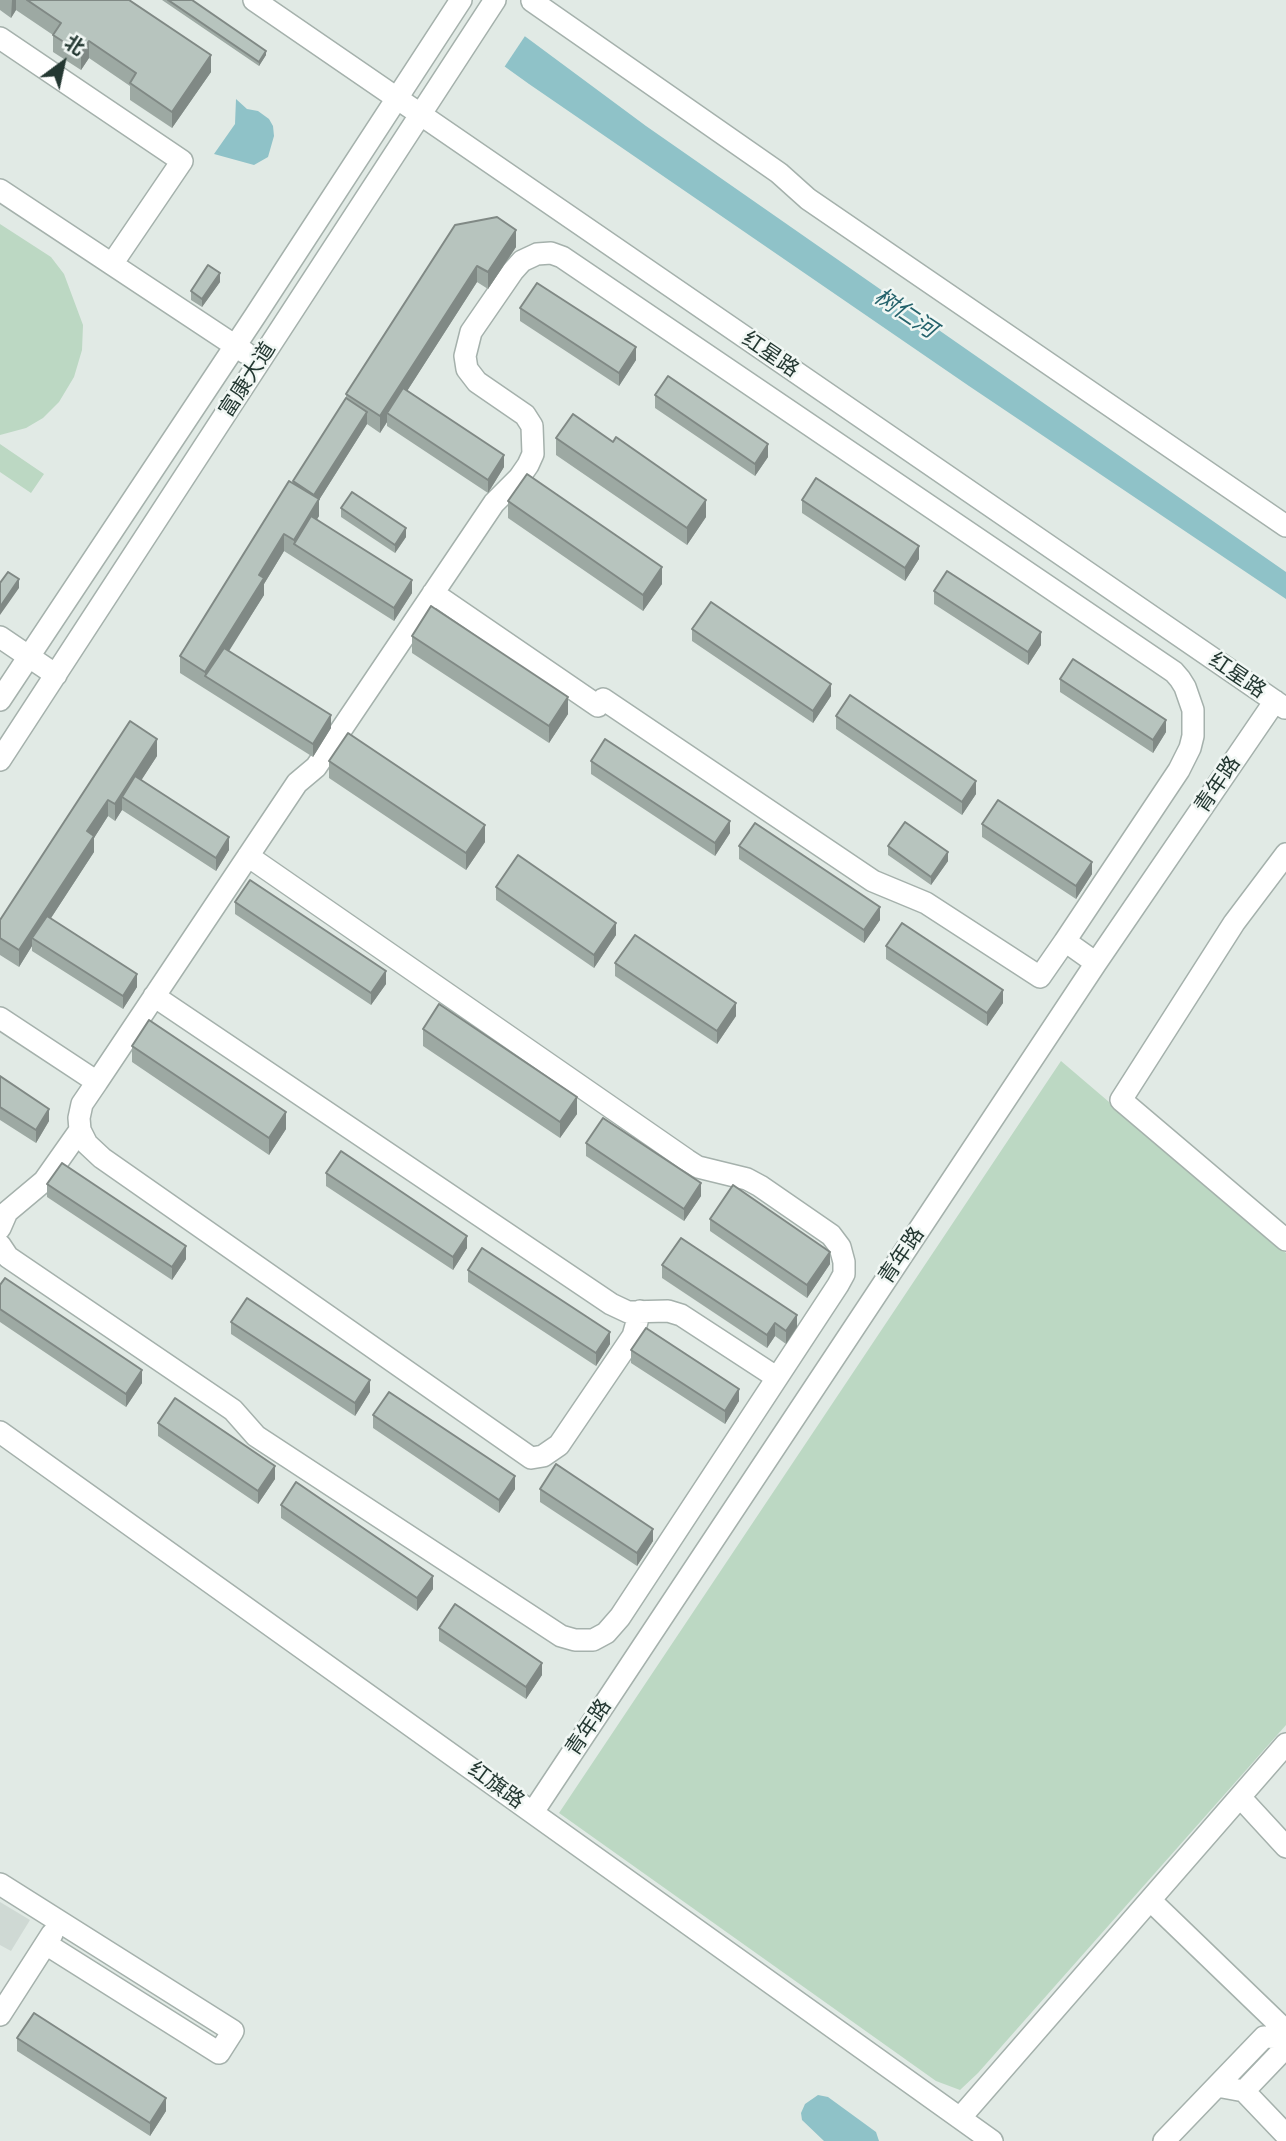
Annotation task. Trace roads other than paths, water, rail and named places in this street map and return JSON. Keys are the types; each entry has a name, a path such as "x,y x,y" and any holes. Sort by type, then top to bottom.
{"street":[{"name":"红星路","path":"254,0 1280,705"},
{"name":"富康大道","path":"0,700 461,0"},
{"name":"富康大道","path":"0,761 495,0"},
{"path":"532,1 768,165 808,199 1286,526"},
{"path":"0,38 182,160 112,264"},
{"path":"0,190 260,362"},
{"path":"433,593 598,706 603,699 873,881 926,903 1040,977 1179,770 1194,736 1193,710 1180,678 1163,664 562,257 551,253 537,254 522,261 485,312 466,344 467,369 477,382 525,415 532,426 533,454 519,478 494,503 433,593 316,767 297,783 154,996 82,1104 80,1130 87,1144 102,1158 531,1458 543,1456 559,1445 633,1336 640,1311"},
{"path":"0,637 56,675"},
{"name":"青年路","path":"533,1812 1097,963 1280,705"},
{"path":"1286,854 1234,923 1121,1100 1286,1240"},
{"path":"0,1245 8,1256 19,1264 233,1410 256,1436 561,1636 575,1640 593,1640 606,1633 620,1617 844,1274 840,1247 831,1235 747,1179 698,1167 248,856"},
{"path":"1065,942 1097,963"},
{"path":"154,996 611,1304 628,1312 668,1311 681,1315 776,1377"},
{"path":"0,1018 97,1082"},
{"path":"0,1228 7,1212 44,1181 80,1130"},
{"name":"红旗路","path":"0,1433 992,2141"},
{"path":"960,2118 1286,1744"},
{"path":"1240,1797 1286,1847"},
{"path":"0,1884 233,2031 219,2053 46,1944"},
{"path":"1150,1900 1286,2031"},
{"path":"0,2015 7,1987 46,1944 60,1922"},
{"path":"1164,2141 1264,2037 1286,2038"},
{"path":"1244,2091 1286,2047"},
{"path":"1217,2086 1244,2091 1286,2135"}],"water":[{"name":"树仁河","path":"412,0 476,0 646,126 1286,572 1286,599 969,386 529,84"},
{"path":"236,99 247,109 258,111 269,119 273,126 274,136 268,157 254,165 214,154 235,124"},
{"path":"818,2095 828,2097 876,2132 879,2141 824,2141 802,2120 801,2113 805,2104"}]}
